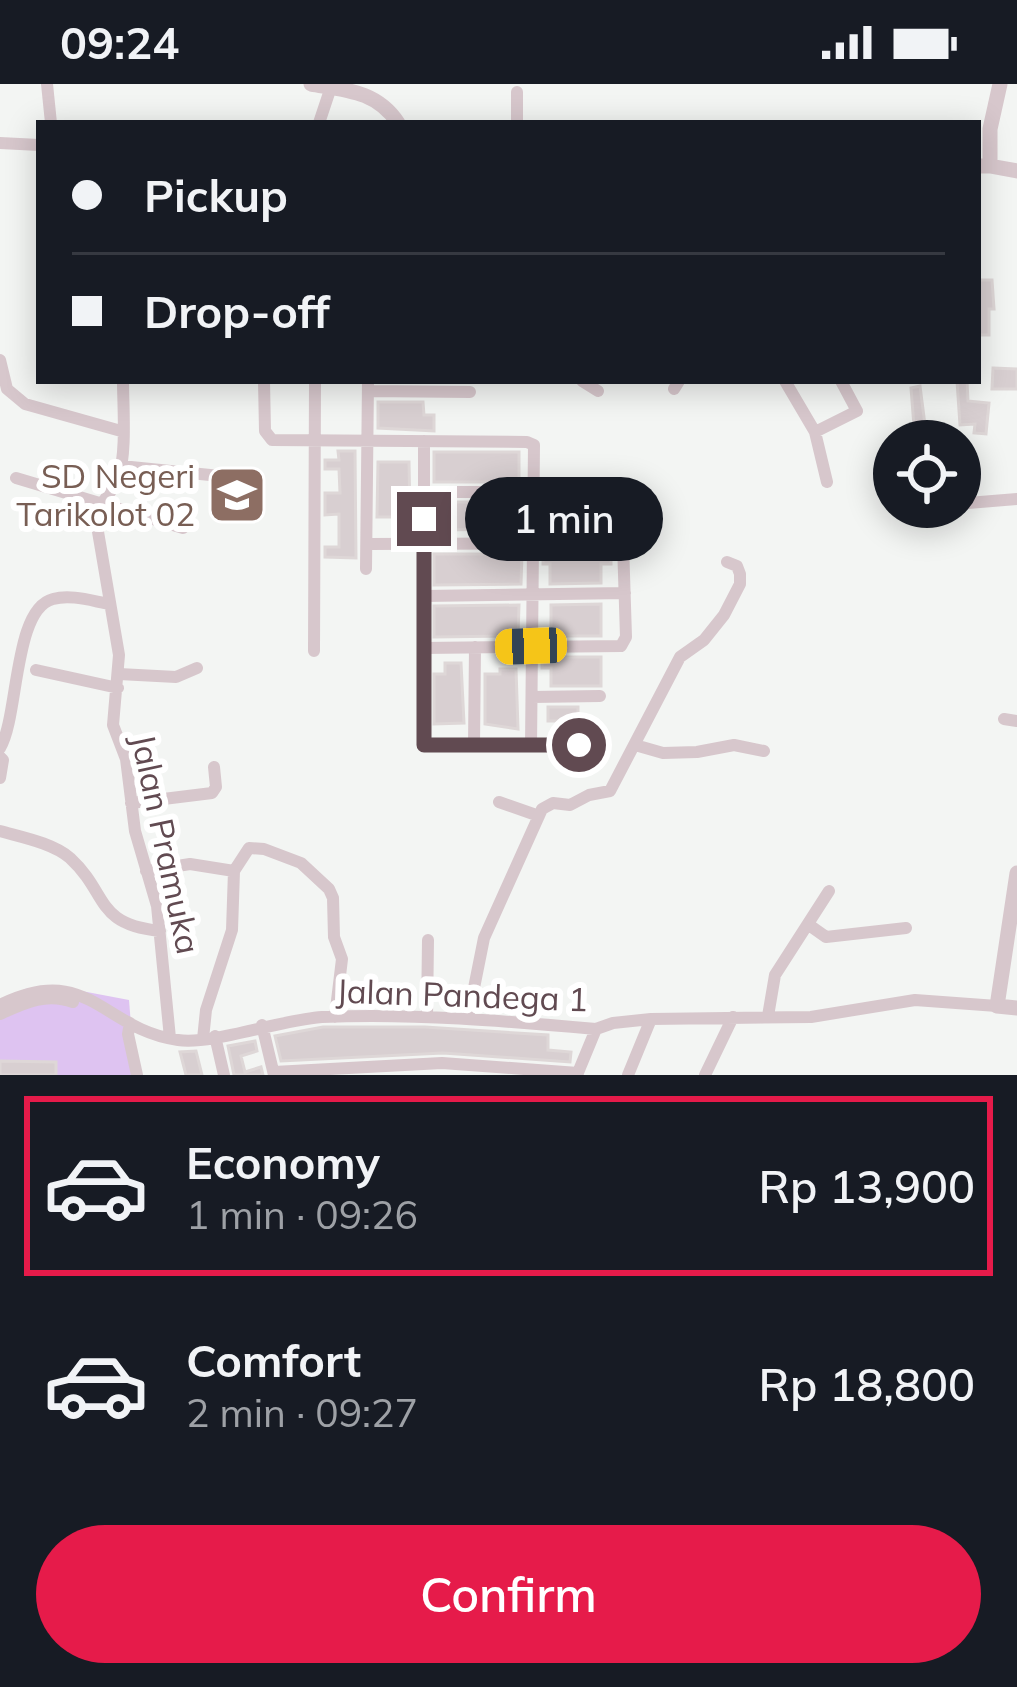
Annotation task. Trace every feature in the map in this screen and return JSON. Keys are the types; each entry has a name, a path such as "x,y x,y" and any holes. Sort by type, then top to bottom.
{"street":[{"path":"47,84 51,120"},
{"path":"311,84 370,96 396,120"},
{"path":"1000,84 984,166 1017,170"},
{"path":"320,120 331,87"},
{"path":"517,120 518,92"},
{"path":"0,143 36,145"},
{"path":"0,360 7,389 26,404 121,431"},
{"path":"101,501 118,480 121,466 123,384"},
{"path":"264,384 266,437 532,442 536,448 531,746"},
{"path":"314,652 315,384"},
{"path":"586,384 598,392"},
{"path":"787,384 815,432 826,482"},
{"path":"815,432 857,411 843,384"},
{"path":"366,569 368,386 470,392"},
{"path":"424,441 424,745 579,745 591,733"},
{"path":"121,466 220,476"},
{"path":"16,478 183,528"},
{"path":"424,492 596,492"},
{"path":"981,501 1017,499"},
{"name":"Jalan Pramuka","path":"101,501 96,520 118,681 113,725 128,769 130,802 160,931 170,1038"},
{"path":"367,544 620,542 626,637 621,646 423,648"},
{"path":"468,1018 484,938 539,816 553,803 570,805 589,795 607,794 680,657 704,640 732,604 740,574 737,566 727,562"},
{"path":"424,596 625,593"},
{"path":"0,778 0,752 8,729 7,684 34,613 46,600 81,598 110,604"},
{"path":"474,745 475,647"},
{"path":"36,670 118,681 176,676 197,668"},
{"path":"532,697 600,696"},
{"path":"635,745 663,753 734,745 764,751"},
{"path":"130,802 212,794 214,767"},
{"path":"499,802 539,816"},
{"path":"0,831 64,854 114,917 134,928 160,931"},
{"path":"224,1075 209,1038 206,1010 232,930 234,871 249,848 301,863 329,889 334,937 342,959 334,1017"},
{"path":"146,871 190,864 234,871"},
{"path":"1017,873 997,1006 1017,1008"},
{"path":"768,1016 772,982 829,892"},
{"path":"808,926 826,937 906,928"},
{"path":"427,1016 428,940"},
{"name":"Jalan Pandega 1","path":"0,1010 61,997 170,1038 209,1038 262,1025 334,1017 427,1016 596,1029 651,1019 811,1017 915,1000 997,1006"},
{"path":"705,1075 733,1017"},
{"path":"628,1075 651,1019"},
{"path":"130,1023 137,1075"},
{"path":"262,1025 274,1074 420,1069 578,1074 596,1029"}],"shaded area":[{"path":"50,985 129,1000 135,1075 0,1075 0,1004 25,989"}],"building":[{"path":"981,280 992,280 989,335 981,335"},
{"path":"993,368 1017,369 1017,389 992,389"},
{"path":"957,384 967,384 968,401 989,403 986,434 981,434 981,420 960,420"},
{"path":"920,386 924,420 914,420 911,388"},
{"path":"378,402 423,402 424,415 434,415 434,431 378,428"},
{"path":"338,451 355,451 356,558 325,557 325,547 339,547 339,514 325,515 325,493 340,493 339,469 325,469 325,460 339,460"},
{"path":"434,452 519,452 519,482 434,482"},
{"path":"378,462 409,462 410,517 377,517"},
{"path":"434,502 520,502 521,529 434,530"},
{"path":"554,502 564,502 564,513 584,513 584,502 593,502 594,529 544,530 544,514 554,514"},
{"path":"434,554 522,554 521,584 434,585"},
{"path":"543,554 611,554 611,564 601,564 601,583 550,584 550,564 543,564"},
{"path":"601,604 601,636 551,636 551,605"},
{"path":"519,605 518,636 434,637 434,606"},
{"path":"542,657 601,657 601,686 551,686 551,668 542,668"},
{"path":"445,663 461,663 464,723 434,724 434,674 445,674"},
{"path":"500,669 516,669 518,729 485,724 485,674 500,674"},
{"path":"548,707 578,707 578,721 548,721"},
{"path":"323,1027 425,1027 548,1035 548,1050 571,1052 570,1062 443,1053 281,1061 275,1036"},
{"path":"255,1041 257,1051 241,1056 245,1072 261,1067 263,1075 234,1075 228,1046"},
{"path":"196,1051 202,1075 186,1075 180,1052"},
{"path":"0,1061 56,1062 56,1075 0,1075"}],"place":[{"name":"SD Negeri Tarikolot 02","path":"237,495"}],"route":[{"path":"424,519 424,745 579,745"}]}
